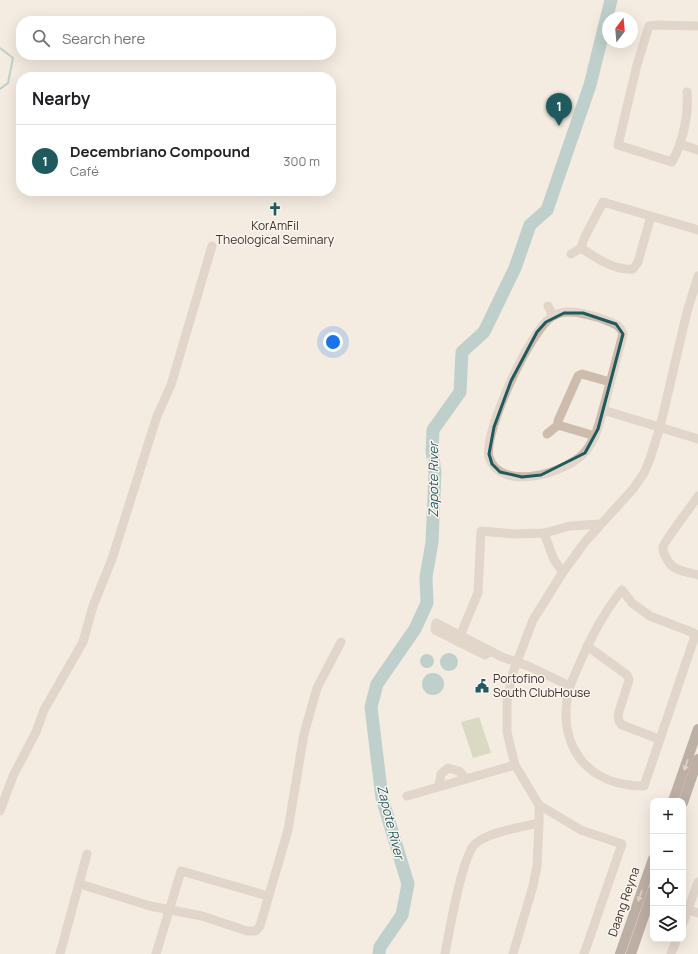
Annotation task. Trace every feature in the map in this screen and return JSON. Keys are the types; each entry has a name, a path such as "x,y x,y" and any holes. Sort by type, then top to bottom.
{"main road":[{"path":"674,798 698,728"},
{"path":"685,798 698,759"},
{"name":"Daang Reyna","path":"620,954 650,868"},
{"name":"Daang Reyna","path":"631,954 650,899"}],"street":[{"path":"686,92 686,112 680,144 672,162 618,145 627,114 637,65 649,26 656,24 698,26"},
{"path":"680,144 698,150"},
{"path":"571,254 581,248 583,239 592,226 604,202 698,230"},
{"path":"581,248 606,263 633,269 638,262 651,216"},
{"path":"0,811 13,776 36,732 44,710 82,642 93,606 112,559 157,416 171,385 212,246"},
{"path":"584,954 622,844 581,830 539,805 515,765 507,732 506,718 509,686 516,662 533,620 563,572 585,542 633,489 644,473 660,427 687,312 698,276"},
{"path":"548,306 553,316"},
{"path":"564,313 583,313 616,324 622,328 623,334 610,382 595,436 585,453 557,469 541,475 522,477 509,476 500,472 492,464 488,448 511,381 536,332 553,316 564,313"},
{"path":"548,434 558,425 559,415 578,376 582,374 610,382"},
{"path":"603,410 698,439"},
{"path":"558,425 595,436"},
{"path":"698,496 679,525 664,542 662,547 664,554 672,565 698,575"},
{"path":"460,636 478,593 481,531 514,534 544,533 570,526 601,524"},
{"path":"544,533 554,560 563,572"},
{"path":"622,590 632,603 650,616 694,632 694,639 644,786 627,786 599,776 576,754 570,740 565,711 570,686 587,646 601,620 622,590"},
{"path":"491,651 485,655 434,630 436,624 491,651 528,666 570,686"},
{"path":"80,884 150,906 202,916 246,931 256,931 260,926 288,830 307,721 317,688 341,642"},
{"path":"587,646 627,674 628,680 618,715 622,725 659,739"},
{"path":"407,796 515,765"},
{"path":"439,786 441,774 448,768 459,771 466,779"},
{"path":"513,954 533,886 537,866 539,805"},
{"path":"445,954 470,851 482,839 539,823"},
{"path":"60,954 87,854"},
{"path":"156,954 181,871 268,896"},
{"path":"686,916 698,882"},
{"path":"688,910 698,913"},
{"path":"671,954 676,942"}],"highlighted area":[{"path":"564,313 583,313 616,324 623,334 598,429 585,453 541,475 522,477 500,472 492,464 489,454 494,427 511,381 537,332 546,322"}],"green space":[{"path":"479,717 491,753 473,758 461,722"}],"water":[{"path":"449,653 453,654 457,658 457,666 453,670 449,671 445,670 441,666 440,662 441,658 445,654"},
{"path":"424,654 430,654 434,658 434,664 430,668 424,668 420,664 420,658"},
{"path":"429,673 437,673 444,680 444,688 437,695 429,695 422,688 422,680"}],"waterway":[{"name":"Zapote River","path":"379,954 380,947 402,915 408,884 382,798 371,707 377,684 415,629 427,603 426,577 432,542 435,472 432,451 433,430 460,392 462,352 484,332 515,268 530,225 547,210 590,85 611,0"},
{"path":"0,48 13,58 8,83 0,89"}],"place":[{"name":"Decembriano Compound","path":"559,126"},
{"name":"KorAmFil Theological Seminary","path":"275,209"},
{"name":"Portofino South ClubHouse","path":"482,686"}]}
